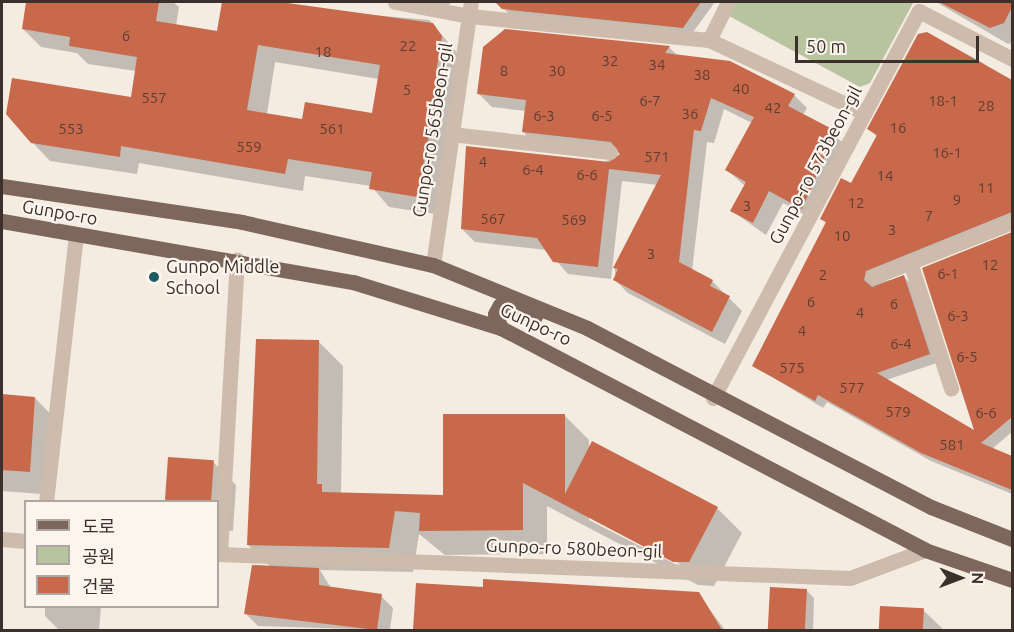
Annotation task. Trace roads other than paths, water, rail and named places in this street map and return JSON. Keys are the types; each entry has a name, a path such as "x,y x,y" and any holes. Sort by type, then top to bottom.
{"main road":[{"name":"Gunpo-ro","path":"2,186 242,222 433,265 587,328 713,398 931,507 1012,539"},
{"name":"Gunpo-ro","path":"2,221 76,236 237,259 353,282 501,328 925,550 1012,580"},
{"path":"501,328 495,314 505,305 561,325 587,328"}],"street":[{"path":"395,2 470,9 708,40 866,112"},
{"path":"708,40 728,2"},
{"name":"Gunpo-ro 565beon-gil","path":"433,265 470,9"},
{"name":"Gunpo-ro 573beon-gil","path":"713,398 919,11 1011,54"},
{"path":"451,134 610,152"},
{"path":"873,277 1012,222"},
{"path":"46,500 76,236"},
{"path":"219,554 237,259"},
{"path":"910,262 951,388"},
{"path":"2,539 24,541"},
{"name":"Gunpo-ro 580beon-gil","path":"219,554 850,578 925,550"}],"place":[{"name":"Gunpo Middle School","path":"154,277"}]}
